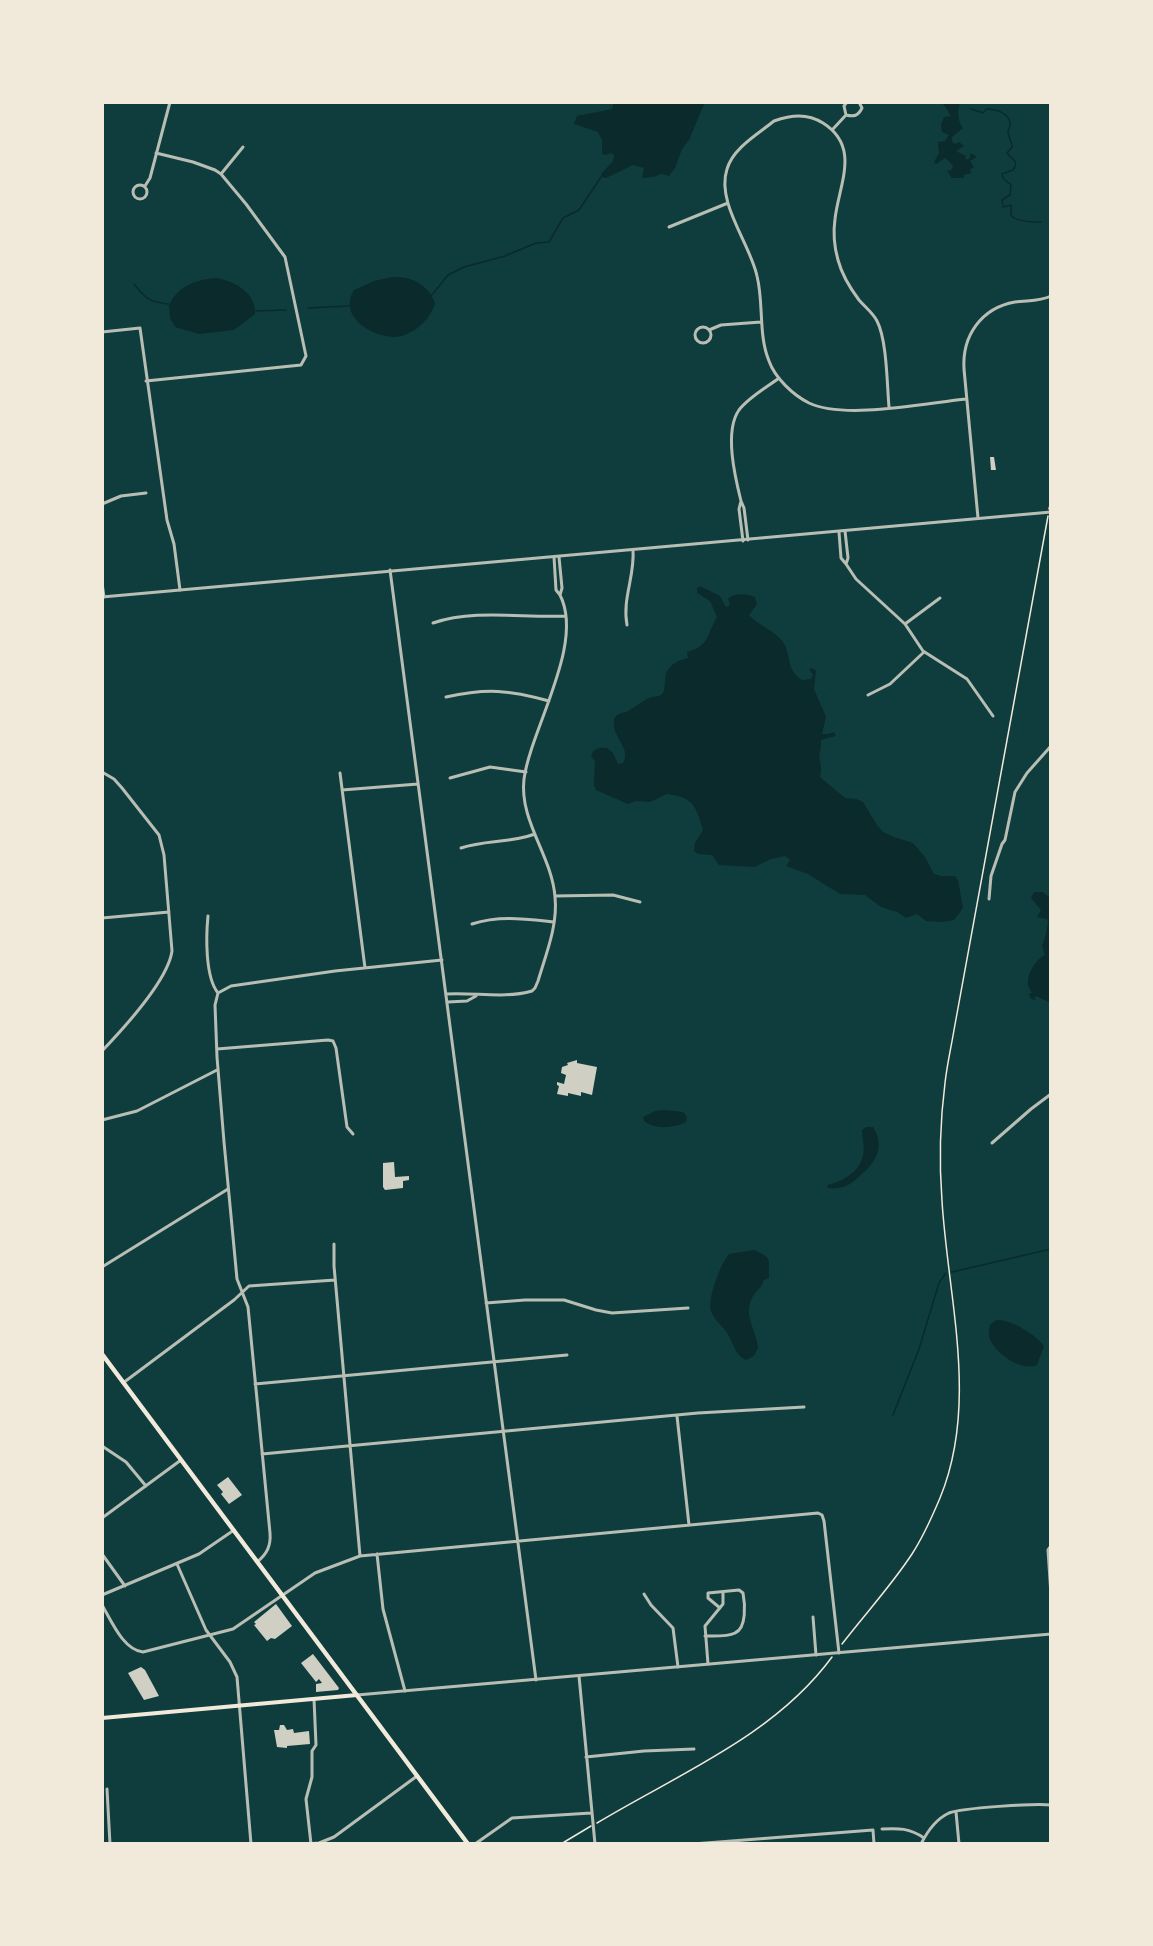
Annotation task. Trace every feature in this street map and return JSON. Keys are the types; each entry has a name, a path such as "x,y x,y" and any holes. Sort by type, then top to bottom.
{"main road":[{"path":"102,1354 468,1844"},
{"path":"102,1718 357,1695"}],"street":[{"path":"144,186 150,178 170,102"},
{"path":"846,115 844,106 847,102"},
{"path":"846,115 853,117 859,114 862,108 859,102"},
{"path":"832,129 846,115"},
{"path":"890,407 882,336 877,321 846,281 834,243 835,217 845,164 842,144 832,129 816,119 792,116 774,121 735,154 725,180 728,203 758,276 763,343 769,363 779,378 795,394 827,410 843,411 890,407 966,399"},
{"path":"220,174 243,147"},
{"path":"146,381 301,365 306,359 285,257 246,204 220,174 194,162 156,153"},
{"path":"138,185 144,186 147,196 141,200 136,198 133,194 134,188 138,185"},
{"path":"669,227 728,203"},
{"path":"978,518 966,399 964,350 971,331 986,313 1008,304 1051,296"},
{"path":"710,330 721,325 761,322"},
{"path":"699,327 710,330 711,335 708,342 700,343 696,340 695,332 699,327"},
{"path":"102,332 140,328 167,520 174,544 180,590"},
{"path":"748,540 731,434 732,422 749,399 779,378"},
{"path":"102,504 120,496 146,493"},
{"path":"741,501 739,509 743,541"},
{"path":"102,583 103,597 1050,512"},
{"path":"845,531 848,558 846,564"},
{"path":"839,532 842,558 856,579 905,624 924,652 968,679 993,716"},
{"path":"627,625 624,608 634,564 633,550"},
{"path":"560,556 562,588 560,595"},
{"path":"446,994 467,993 478,996 528,992 536,988 554,922 555,896 549,870 525,806 524,781 562,658 566,628 564,601 556,590 554,557"},
{"path":"390,570 536,1680"},
{"path":"905,624 940,598"},
{"path":"433,622 469,616 565,616"},
{"path":"868,695 890,684 924,652"},
{"path":"446,697 473,691 498,690 549,701"},
{"path":"989,898 991,876 1005,840 1015,792 1027,773 1051,746"},
{"path":"450,778 490,767 526,772"},
{"path":"102,772 114,779 159,835 164,855 172,944 171,961 164,975 130,1020 102,1051"},
{"path":"340,773 365,968"},
{"path":"342,790 418,784"},
{"path":"460,848 477,843 513,840 535,834"},
{"path":"555,896 613,895 640,902"},
{"path":"102,918 169,912"},
{"path":"208,916 210,976 218,993"},
{"path":"472,924 506,918 554,922"},
{"path":"257,1562 267,1553 271,1540 248,1307 237,1279 228,1189 217,1070 215,1005 218,993 225,987 231,986 442,960"},
{"path":"447,1002 467,1001 478,996"},
{"path":"217,1049 332,1041 336,1047 347,1127 353,1134"},
{"path":"102,1120 137,1112 217,1070"},
{"path":"992,1143 1051,1094"},
{"path":"102,1267 228,1189"},
{"path":"334,1244 335,1280 360,1556"},
{"path":"123,1383 249,1286 335,1280"},
{"path":"486,1303 567,1300 612,1313 688,1308"},
{"path":"255,1384 567,1355"},
{"path":"262,1454 677,1416 804,1407"},
{"path":"677,1416 689,1525"},
{"path":"102,1446 126,1462 146,1486"},
{"path":"102,1518 181,1460"},
{"path":"102,1605 127,1643 139,1652 210,1636 239,1626 319,1570 360,1556 818,1513 823,1516 825,1522 837,1652"},
{"path":"102,1595 205,1551 234,1530"},
{"path":"1050,1548 1051,1595"},
{"path":"102,1554 125,1586"},
{"path":"377,1554 382,1609 405,1691"},
{"path":"177,1564 210,1636 234,1669 251,1844"},
{"path":"705,1636 736,1633 746,1611 742,1592 739,1590 707,1594 720,1608"},
{"path":"708,1664 705,1625 720,1608 723,1602 723,1591"},
{"path":"644,1594 651,1605 672,1626 678,1667"},
{"path":"813,1617 816,1655"},
{"path":"357,1695 1051,1634"},
{"path":"579,1676 595,1844"},
{"path":"314,1699 316,1745 312,1751 312,1777 306,1799 310,1844 334,1837 417,1776"},
{"path":"586,1756 694,1749"},
{"path":"107,1789 110,1844"},
{"path":"921,1844 936,1822 950,1812 1028,1804 1051,1805"},
{"path":"956,1812 959,1844"},
{"path":"475,1844 512,1818 591,1813"},
{"path":"882,1829 904,1829 924,1838"},
{"path":"693,1844 873,1830 874,1844"},
{"path":"771,1838 771,1844"}],"path":[{"path":"561,1844 701,1764 746,1736 791,1701 837,1652 896,1577 924,1533 941,1496 954,1449 959,1413 959,1376 940,1151 944,1093 1051,501"}],"water":[{"path":"614,102 705,102 689,140 669,176 661,174 642,178 644,168 633,165 606,178 601,177 613,161 614,155 602,154 602,140 598,132 574,124 577,116 612,109"},
{"path":"939,102 963,102 960,104 958,113 963,128 952,137 952,141 964,146 956,151 966,156 965,159 969,159 971,153 977,157 970,161 974,167 970,170 971,173 964,175 964,178 952,178 947,171 951,171 953,165 945,158 936,164 934,162 939,153 938,142 945,141 949,135 942,132 941,125 944,117 951,116 944,105"},
{"path":"392,277 418,282 428,291 435,303 425,321 413,331 394,337 367,329 353,316 350,308 350,299 354,290 374,281"},
{"path":"217,278 231,282 248,294 255,314 234,330 199,334 175,327 170,318 169,306 177,293 195,282"},
{"path":"700,586 720,596 726,607 730,605 728,599 734,595 745,594 755,597 757,604 749,615 783,642 791,667 797,676 802,680 811,679 813,675 809,669 816,671 814,689 826,717 822,734 834,732 836,736 821,740 820,777 845,798 863,802 883,832 913,843 925,857 934,874 955,876 958,880 963,908 954,920 926,921 917,914 906,918 897,912 881,907 865,895 840,894 808,874 786,866 790,860 785,856 771,859 755,867 719,865 712,855 698,854 694,851 695,843 703,830 696,809 688,801 676,795 667,794 650,802 636,801 628,804 596,790 594,785 595,761 591,756 593,751 607,748 613,753 618,764 623,763 625,758 625,752 615,732 616,716 648,698 661,695 664,692 667,671 671,666 688,658 687,652 700,646 707,638 717,617 710,601 697,593 697,588"},
{"path":"1034,892 1043,892 1051,899 1051,1003 1036,996 1034,997 1036,1000 1031,999 1029,994 1032,993 1028,987 1030,972 1038,960 1045,955 1042,945 1048,922 1047,919 1037,917 1041,910 1031,898"},
{"path":"655,1111 683,1112 687,1117 686,1122 665,1127 653,1126 644,1121 643,1117"},
{"path":"866,1127 873,1127 877,1134 878,1153 872,1164 851,1183 839,1188 828,1188 827,1185 844,1179 858,1166 864,1152 862,1130"},
{"path":"754,1250 769,1260 769,1278 764,1280 749,1306 758,1348 754,1356 746,1360 736,1351 728,1334 713,1315 710,1305 716,1281 729,1254"},
{"path":"996,1320 1009,1322 1029,1332 1040,1341 1044,1346 1037,1365 1031,1367 1017,1364 993,1345 989,1334 990,1325"}],"building":[{"path":"990,457 994,457 996,470 991,470"},
{"path":"577,1060 577,1063 597,1067 592,1095 581,1092 581,1096 568,1093 568,1096 557,1094 559,1086 557,1082 564,1084 566,1075 561,1073 562,1067"},
{"path":"394,1162 395,1177 409,1176 409,1180 403,1181 403,1188 385,1190 383,1163"},
{"path":"228,1477 242,1495 229,1504 217,1485"},
{"path":"276,1604 292,1626 275,1639 271,1638 267,1641 254,1622"},
{"path":"313,1654 339,1688 338,1690 316,1692 316,1684 322,1683 319,1679 316,1682 301,1663"},
{"path":"141,1667 145,1670 159,1696 144,1700 128,1673"},
{"path":"280,1725 284,1725 287,1730 293,1729 294,1733 309,1731 310,1744 287,1746 287,1748 277,1747 274,1730 279,1730"}],"waterway":[{"path":"971,109 983,113 987,109 994,110 1008,117 1010,125 1008,133 1012,147 1007,153 1016,164 1013,170 1002,174 1011,185 1010,195 1002,200 1003,207 1011,205 1011,215 1017,219 1041,222"},
{"path":"431,296 448,275 464,267 505,256 536,243 549,242 563,218 579,210 601,177"},
{"path":"134,284 148,299 169,304"},
{"path":"308,308 349,306"},
{"path":"256,311 286,310"},
{"path":"952,1272 1051,1249"},
{"path":"893,1415 919,1349 939,1283 946,1273"}]}
